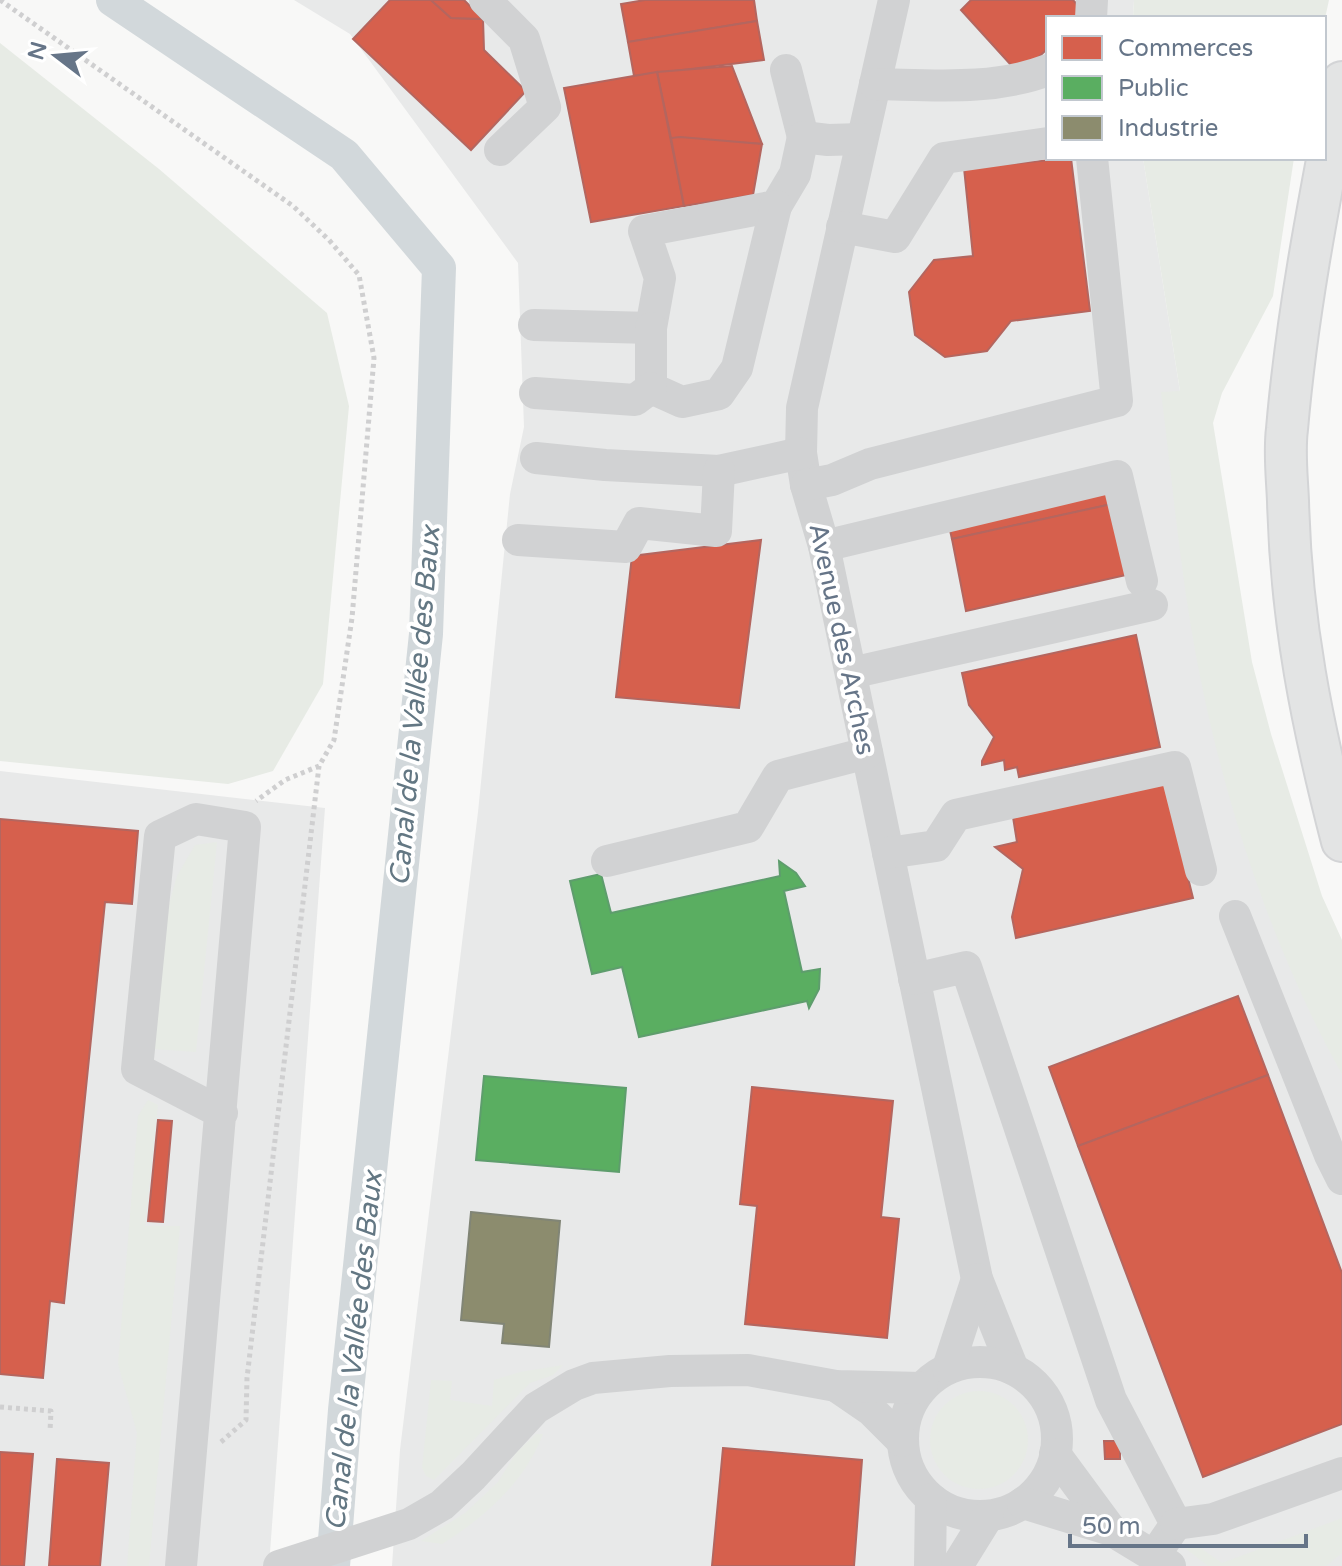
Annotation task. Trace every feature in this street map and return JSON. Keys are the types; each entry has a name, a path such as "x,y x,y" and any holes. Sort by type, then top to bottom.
{"main road":[{"path":"1342,82 1319,198 1286,431 1289,571 1302,671 1342,841"}],"street":[{"path":"485,0 524,39 545,107 500,150"},
{"name":"Avenue des Arches","path":"894,0 802,408 801,453 806,485 824,546 977,1279 1013,1369"},
{"path":"651,388 682,402 719,394 737,368 776,206 795,174 803,137 786,70"},
{"path":"875,84 961,86 1022,80 1046,71"},
{"path":"803,137 862,139"},
{"path":"842,227 895,237 944,158 1046,143"},
{"path":"806,485 832,480 870,464 1117,401 1092,160"},
{"path":"651,388 651,328 660,278 644,231 776,206"},
{"path":"534,325 651,328"},
{"path":"535,393 635,400 651,388"},
{"path":"536,458 719,471 801,453"},
{"path":"518,540 626,547 639,523 716,531 719,471"},
{"path":"824,546 1117,476 1147,593 851,673"},
{"path":"607,861 748,827 778,776 867,753"},
{"path":"888,853 936,846 956,815 1175,767 1201,870"},
{"path":"181,1566 222,1113 245,827 196,819 160,836 137,1069 222,1113"},
{"path":"1235,916 1342,1179"},
{"path":"914,979 966,967 1111,1400 1176,1524 1162,1561 1111,1530 1023,1503"},
{"name":"Avenue des Arches","path":"948,1368 977,1279"},
{"path":"970,1362 992,1363 1013,1369 1034,1384 1049,1404 1056,1429 1055,1454 1049,1473 1038,1490 1006,1512 968,1516 948,1510 931,1499 916,1483 906,1463 902,1441 904,1421 911,1403 922,1388 948,1368 970,1362"},
{"path":"279,1566 409,1524 442,1505 536,1408 574,1385 593,1378 670,1371 748,1370 836,1386 922,1388"},
{"path":"836,1386 871,1410 902,1441"},
{"path":"1055,1454 1111,1530"},
{"path":"1176,1524 1213,1519 1342,1473"},
{"path":"930,1566 931,1499"},
{"path":"957,1566 988,1516"}],"path":[{"path":"0,0 293,206 329,240 359,275 374,358 352,618 334,740 319,766 247,1378 246,1420 227,1439 191,1456"},
{"path":"245,827 256,800 285,780 319,766"},
{"path":"0,1407 51,1411 50,1431"}],"shaded area":[{"path":"294,0 1134,0 1133,16 1046,16 1046,160 1143,160 1182,404 1342,1012 1342,1566 392,1566 400,1450 478,812 510,494 524,427 518,263 350,34"},
{"path":"1134,0 1329,0 1326,16 1133,16"},
{"path":"0,43 159,169 327,313 349,406 323,684 273,771 228,784 0,761"},
{"path":"1143,160 1294,160 1273,296 1222,393 1213,423 1252,662 1271,734 1322,896 1342,940 1342,1074 1290,969 1268,914 1230,799 1215,741 1191,627 1161,392 1180,391"},
{"path":"0,771 325,808 269,1566 0,1566"},
{"path":"217,842 196,1052 153,1049 164,922 177,876 195,845"},
{"path":"148,1100 158,1105 145,1226 180,1226 149,1566 127,1566 137,1433 118,1364 138,1116"},
{"path":"563,1365 553,1375 530,1383 434,1480 426,1476 422,1468 431,1380 452,1381 450,1400 492,1406 494,1380"},
{"path":"979,1391 998,1395 1013,1406 1024,1421 1028,1440 1024,1459 1013,1474 998,1485 979,1489 960,1485 945,1474 934,1459 930,1440 934,1421 945,1406 960,1395"},
{"path":"536,1434 543,1434 526,1468 502,1497 473,1523 442,1544 421,1541 465,1513 498,1482 516,1453"},
{"path":"1342,1518 1342,1553 1326,1566 1208,1566 1185,1548 1195,1544 1222,1563"}],"building: Commerces":[{"path":"390,0 431,0 451,18 483,19 484,50 526,91 471,150 353,39"},
{"path":"431,0 464,0 483,19 451,18"},
{"path":"645,0 754,0 757,21 628,42 621,4"},
{"path":"971,0 1073,0 1085,13 1081,16 1046,16 1046,50 1020,75 961,10"},
{"path":"757,21 764,60 634,76 628,42"},
{"path":"732,66 762,144 671,138 657,72"},
{"path":"657,72 684,206 591,222 564,88"},
{"path":"671,138 762,144 753,195 684,206"},
{"path":"1071,160 1090,311 1011,321 987,351 945,357 915,335 909,292 934,260 973,256 964,168"},
{"path":"1109,490 1112,504 952,539 949,526"},
{"path":"1112,504 1126,575 966,611 952,539"},
{"path":"761,540 739,708 616,697 632,556"},
{"path":"1136,635 1160,747 1019,777 1017,767 1005,770 1004,760 982,765 994,737 969,705 962,673"},
{"path":"1164,781 1193,898 1016,938 1012,917 1023,869 995,847 1017,842 1013,817"},
{"path":"0,819 138,831 132,904 105,902 64,1303 50,1301 43,1378 0,1374"},
{"path":"1238,996 1268,1075 1078,1146 1049,1067"},
{"path":"1268,1075 1342,1273 1342,1424 1203,1477 1078,1146"},
{"path":"752,1087 893,1101 881,1217 899,1219 887,1338 745,1324 757,1206 740,1204"},
{"path":"158,1120 172,1121 163,1222 148,1221"},
{"path":"1104,1441 1120,1441 1120,1459 1105,1459"},
{"path":"723,1448 862,1460 854,1566 712,1566"},
{"path":"0,1452 33,1454 24,1566 0,1566"},
{"path":"57,1459 109,1463 100,1566 49,1566"}],"building: Public":[{"path":"779,861 796,873 805,886 784,891 802,972 820,969 819,989 809,1008 807,1001 639,1037 622,967 592,974 570,881 601,874 611,913 780,876"},
{"path":"484,1076 626,1088 619,1172 476,1160"}],"building: Industrie":[{"path":"471,1212 560,1221 549,1347 502,1343 504,1324 461,1320"}],"waterway":[{"name":"Canal de la Vallée des Baux","path":"113,0 344,155 439,268 426,634 345,1410 333,1566"}]}
